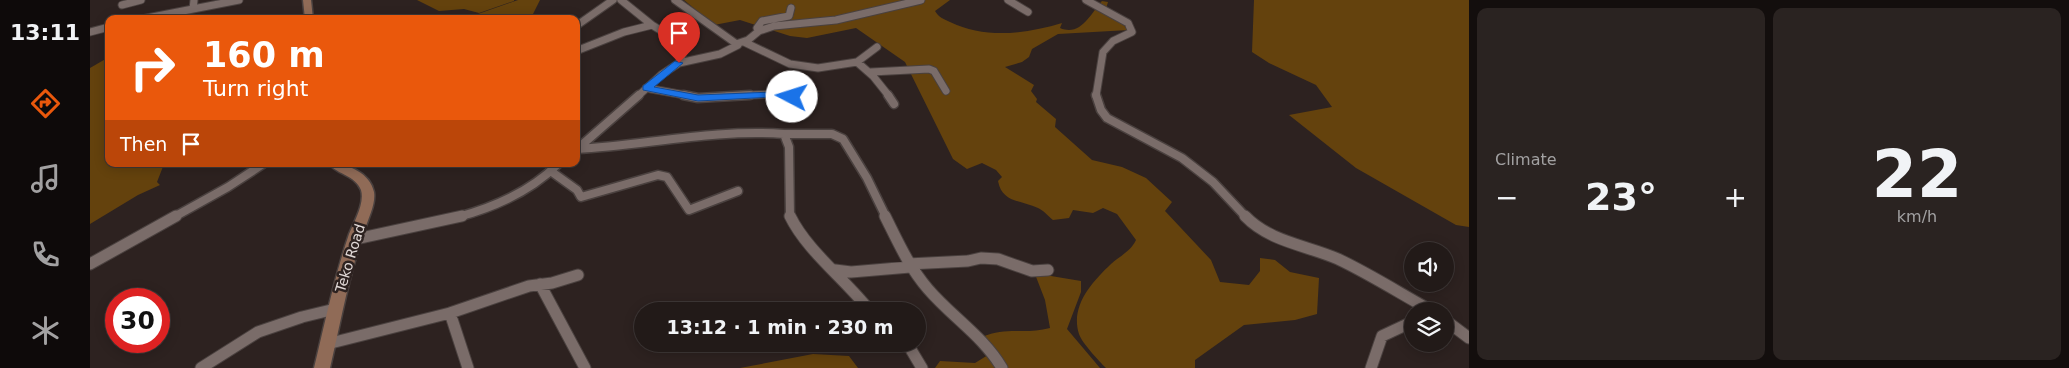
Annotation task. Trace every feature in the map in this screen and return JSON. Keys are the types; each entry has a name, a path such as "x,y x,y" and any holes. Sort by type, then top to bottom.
{"street":[{"path":"122,5 141,0"},
{"path":"193,9 194,0"},
{"path":"162,15 240,0"},
{"path":"307,0 309,15"},
{"path":"580,24 614,0"},
{"path":"622,0 652,25 683,46 679,63"},
{"path":"675,0 740,43 790,64 802,67 818,68 857,62 877,48"},
{"path":"580,148 598,134 646,88 679,63 720,54 737,47 759,31 790,24 836,20 917,0"},
{"path":"1008,0 1028,12"},
{"path":"1086,0 1132,28 1132,32 1113,41 1103,52 1095,93 1101,110 1107,118 1182,158 1213,182 1255,226 1295,246 1336,259 1415,302"},
{"path":"759,31 757,28 758,24 764,20 789,16 791,8"},
{"path":"580,49 624,32 652,25"},
{"path":"90,32 105,28"},
{"path":"857,62 871,72 885,88 894,104"},
{"path":"871,72 929,68 934,71 946,91"},
{"path":"646,88 698,98 773,94 792,97"},
{"path":"580,150 634,145 724,133 832,134 843,139 854,160 867,178 909,265 930,291 992,351 1002,368"},
{"path":"784,134 789,147 790,217 818,254 835,270 862,302"},
{"path":"90,264 258,167"},
{"name":"Teko Road","path":"322,368 326,344 347,260 356,240 368,193 364,184 357,176 340,167"},
{"path":"356,240 413,228 494,206 521,194 552,172 556,167"},
{"path":"552,172 577,190 581,197 663,175 667,177 689,210 738,192"},
{"path":"835,270 851,272 981,258 998,258 1032,271 1048,270"},
{"path":"326,344 450,313 540,284 552,283 578,275"},
{"path":"540,284 585,368"},
{"path":"201,368 258,332 302,317 335,309"},
{"path":"450,313 454,334 462,345 468,368"},
{"path":"1371,368 1382,336 1404,326"},
{"path":"1454,327 1469,338"},
{"path":"912,352 922,368"}],"shaded area":[{"path":"417,0 514,1 479,13 464,9 439,11"},
{"path":"518,0 540,0 532,15 460,15 478,14"},
{"path":"684,0 950,0 935,11 938,15 963,27 991,33 1020,32 1062,23 1060,28 1074,29 1080,27 1085,22 1102,1 1108,2 1105,12 1129,30 1058,34 1032,49 1029,57 1022,62 1005,67 1034,85 1031,91 1037,99 1036,102 1056,119 1055,127 1092,160 1122,167 1146,178 1172,202 1165,211 1211,260 1220,282 1249,285 1260,271 1260,258 1275,260 1290,272 1319,278 1317,314 1295,320 1244,325 1195,360 1195,368 1106,368 1081,338 1077,324 1080,304 1084,295 1111,264 1128,250 1136,240 1117,214 1103,208 1093,213 1073,210 1069,218 1053,220 1040,209 1008,197 1000,188 998,181 1002,177 996,170 982,163 967,169 953,159 905,62 856,28 807,38 790,36 740,20 714,25"},
{"path":"1254,0 1469,0 1469,227 1456,225 1356,168 1289,115 1332,107 1316,85 1269,63 1252,52"},
{"path":"105,59 105,167 163,167 157,182 160,185 138,195 90,224 90,68"},
{"path":"1033,269 1051,276 1081,281 1081,292 1067,329 1100,368 935,368 940,361 975,363 988,355 982,337 1000,332 1032,331 1050,328 1045,300"},
{"path":"813,354 849,356 858,368 740,368"}],"route":[{"path":"679,63 660,75 646,88 698,98 773,94 792,97"}]}
